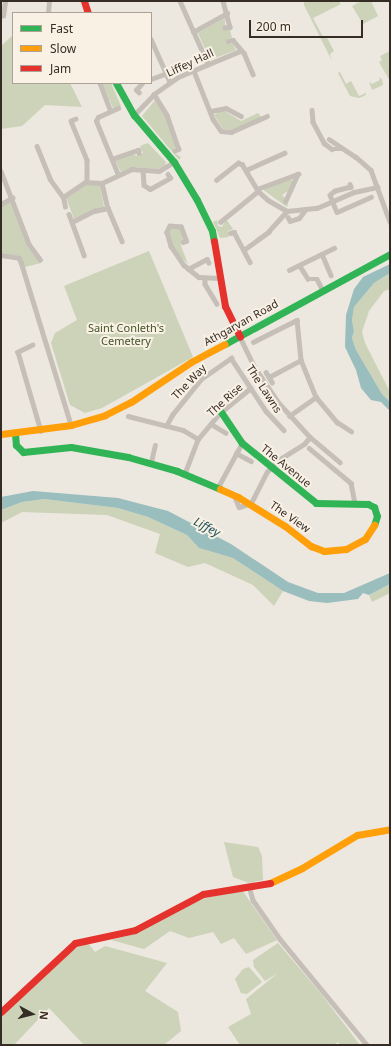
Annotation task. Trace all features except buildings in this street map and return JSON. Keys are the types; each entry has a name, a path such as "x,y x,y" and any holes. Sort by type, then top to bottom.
{"street":[{"path":"3,16 5,1"},
{"path":"48,12 49,1"},
{"path":"84,1 88,12"},
{"path":"180,1 208,64"},
{"path":"223,1 230,27 225,28"},
{"path":"194,32 227,13"},
{"path":"228,42 233,40 240,51 246,56 253,74"},
{"path":"152,42 165,74 170,82"},
{"name":"Liffey Hall","path":"134,115 154,94 170,82 194,70 240,51"},
{"path":"194,70 217,127 226,132 267,116"},
{"path":"152,79 165,74"},
{"path":"100,84 111,112"},
{"path":"117,84 134,115 174,162 197,200 212,231 225,306 260,376 289,416 340,462"},
{"path":"139,94 136,90 141,84"},
{"path":"154,94 167,115 179,149 175,151"},
{"path":"118,108 98,117 96,121 118,175"},
{"path":"211,111 226,108 241,116"},
{"path":"312,110 313,122 324,144 332,149 344,149"},
{"path":"76,119 71,121 87,160 87,182"},
{"path":"329,139 367,166 375,177 377,187 389,219"},
{"path":"37,146 50,179 62,197 65,207"},
{"path":"112,159 138,150 139,153"},
{"path":"246,170 284,153"},
{"path":"62,197 87,182 102,183 132,169 160,171 174,162"},
{"path":"216,180 238,164 242,164 257,190 273,204 287,211 305,210 333,202 354,192 377,187"},
{"path":"143,170 144,184 150,189 170,178 168,175"},
{"path":"1,172 29,244 40,259"},
{"path":"220,222 257,190 298,174 286,197"},
{"path":"102,183 108,208 122,241"},
{"path":"350,184 351,187 332,192 333,202 339,212 365,197 372,197"},
{"path":"1,204 12,198"},
{"path":"72,222 94,211 108,208"},
{"path":"288,217 290,221 299,218 305,210"},
{"path":"245,249 268,232 287,211"},
{"path":"69,214 84,255"},
{"path":"184,242 186,241 181,227 170,226 167,232 171,246 188,269 205,278 219,278"},
{"path":"230,233 234,232 245,249 250,262"},
{"path":"29,244 34,242"},
{"path":"289,270 300,266 334,248"},
{"path":"322,254 329,274"},
{"name":"Athgarvan Road","path":"1,434 41,431 71,425 105,415 131,402 191,362 240,337 390,254"},
{"path":"1,255 19,258 22,273 71,425"},
{"path":"188,269 207,259 209,263"},
{"path":"300,266 310,280 317,279 323,291"},
{"path":"205,278 205,284 217,304"},
{"path":"253,342 274,327 297,320 302,360 316,397 349,428"},
{"path":"33,345 18,352 41,431"},
{"name":"The Lawns","path":"231,358 251,388 281,423 284,430"},
{"name":"The Way","path":"166,426 172,415 201,379 231,358"},
{"path":"269,377 302,360"},
{"path":"266,372 272,382"},
{"name":"The Rise","path":"184,474 198,439 221,412 251,388"},
{"path":"289,416 316,397"},
{"name":"The Avenue","path":"221,412 242,443 270,468 318,505 355,504"},
{"path":"128,416 138,416 166,426 183,430 198,439"},
{"name":"The Rise","path":"211,424 226,433"},
{"name":"The View","path":"15,434 16,445 23,452 71,448 151,462 184,474 218,487 249,505 311,546 324,551 339,551 365,539 375,526 377,516 374,507 355,504"},
{"path":"249,505 270,468 310,436"},
{"path":"218,487 242,443"},
{"path":"151,462 155,445"},
{"path":"309,448 312,455 351,483 355,504"},
{"path":"236,453 251,461"},
{"path":"1,1012 75,943 135,930 180,904 203,894 225,888 270,883 302,868 357,835 390,829"},
{"path":"250,886 253,900 280,940 367,1045"}],"green space":[{"path":"304,1 338,1 341,4 313,18 323,37 326,36 334,51 330,54 332,61 304,5"},
{"path":"361,1 371,1 378,16 363,24 352,6"},
{"path":"225,18 225,30 230,30 232,38 227,39 228,44 233,44 236,50 210,60 198,33"},
{"path":"12,36 12,84 70,84 82,107 45,105 22,126 1,129 1,46"},
{"path":"390,51 390,81 379,62 382,60 380,56"},
{"path":"340,72 346,84 351,81 359,96 366,93 366,95 359,98 350,96 338,73"},
{"path":"379,77 382,79 383,85 372,90 369,82 372,84 380,80"},
{"path":"102,84 111,84 121,106 113,108"},
{"path":"156,99 162,106 176,147 174,148 175,153 181,157 179,160 142,116"},
{"path":"223,110 241,121 258,113 262,118 233,130 223,129 214,115"},
{"path":"148,143 166,162 165,166 157,169 133,167 121,172 115,160 132,154 137,156 143,153 140,146"},
{"path":"290,179 293,181 288,191 282,195 285,198 284,202 288,204 287,207 262,189"},
{"path":"89,183 100,185 104,207 74,219 66,197"},
{"path":"10,202 23,229 27,246 41,263 25,267 20,257 1,253 1,206"},
{"path":"226,219 233,229 228,231 229,237 220,238 213,222 217,220 218,226 222,227"},
{"path":"172,227 180,229 183,238 181,246 188,264 176,253 169,235"},
{"name":"Saint Conleth's Cemetery","path":"149,251 193,357 102,408 85,413 70,405 51,343 55,333 77,320 64,286"},
{"path":"390,273 390,289 384,291 369,311 362,332 365,343 390,392 390,402 382,394 356,350 352,338 354,331 352,320 354,307 374,283"},
{"path":"44,499 118,508 148,517 187,535 199,548 233,558 283,591 274,606 253,585 205,563 188,567 155,553 160,534 107,515 22,512 1,523 1,510 22,502"},
{"path":"390,584 390,593 372,602 369,595"},
{"path":"224,842 258,847 262,856 263,880 249,883 233,877"},
{"path":"242,890 277,940 246,954 234,938 221,944 213,932 189,938 170,931 144,949 111,940 134,934 176,910 205,898"},
{"path":"87,942 95,952 105,946 167,963 145,991 178,1012 181,1031 164,1045 84,1045 49,1008 14,1045 1,1045 1,1018 64,955"},
{"path":"278,943 322,995 360,1045 340,1045 338,1042 334,1045 240,1045 228,1027 251,1014 246,999 278,973 265,981 254,967 253,960"},
{"path":"249,967 262,982 247,994 241,993 235,979 243,969"}],"water":[{"path":"390,264 390,273 374,283 354,307 352,320 354,331 352,338 356,350 382,394 390,402 390,411 381,402 371,400 361,388 356,370 345,347 346,315 354,289 363,277"},
{"path":"33,491 118,498 168,511 231,544 288,582 318,593 344,593 390,573 390,584 369,595 363,593 358,599 327,603 309,601 283,591 233,558 199,548 187,535 148,517 118,508 44,499 22,502 1,510 1,497"}],"traffic: fast":[{"path":"117,84 134,115 174,162 197,200 212,231 214,241"},
{"path":"225,344 390,254"},
{"path":"221,412 242,443 316,503 368,504 374,507 377,516 374,525"},
{"path":"15,434 16,445 23,452 71,447 128,457 177,471 220,489"}],"traffic: slow":[{"path":"1,434 71,425 105,415 131,402 191,362 225,344"},
{"path":"220,489 238,497 285,526 311,546 324,551 346,549 365,539 374,525"},
{"path":"270,883 302,868 357,835 390,829"}],"traffic: jam":[{"path":"84,1 88,12"},
{"path":"214,241 225,306 240,337"},
{"path":"1,1012 75,943 135,930 203,894 270,883"}],"water label":[{"name":"Liffey","path":"207,527"}]}
